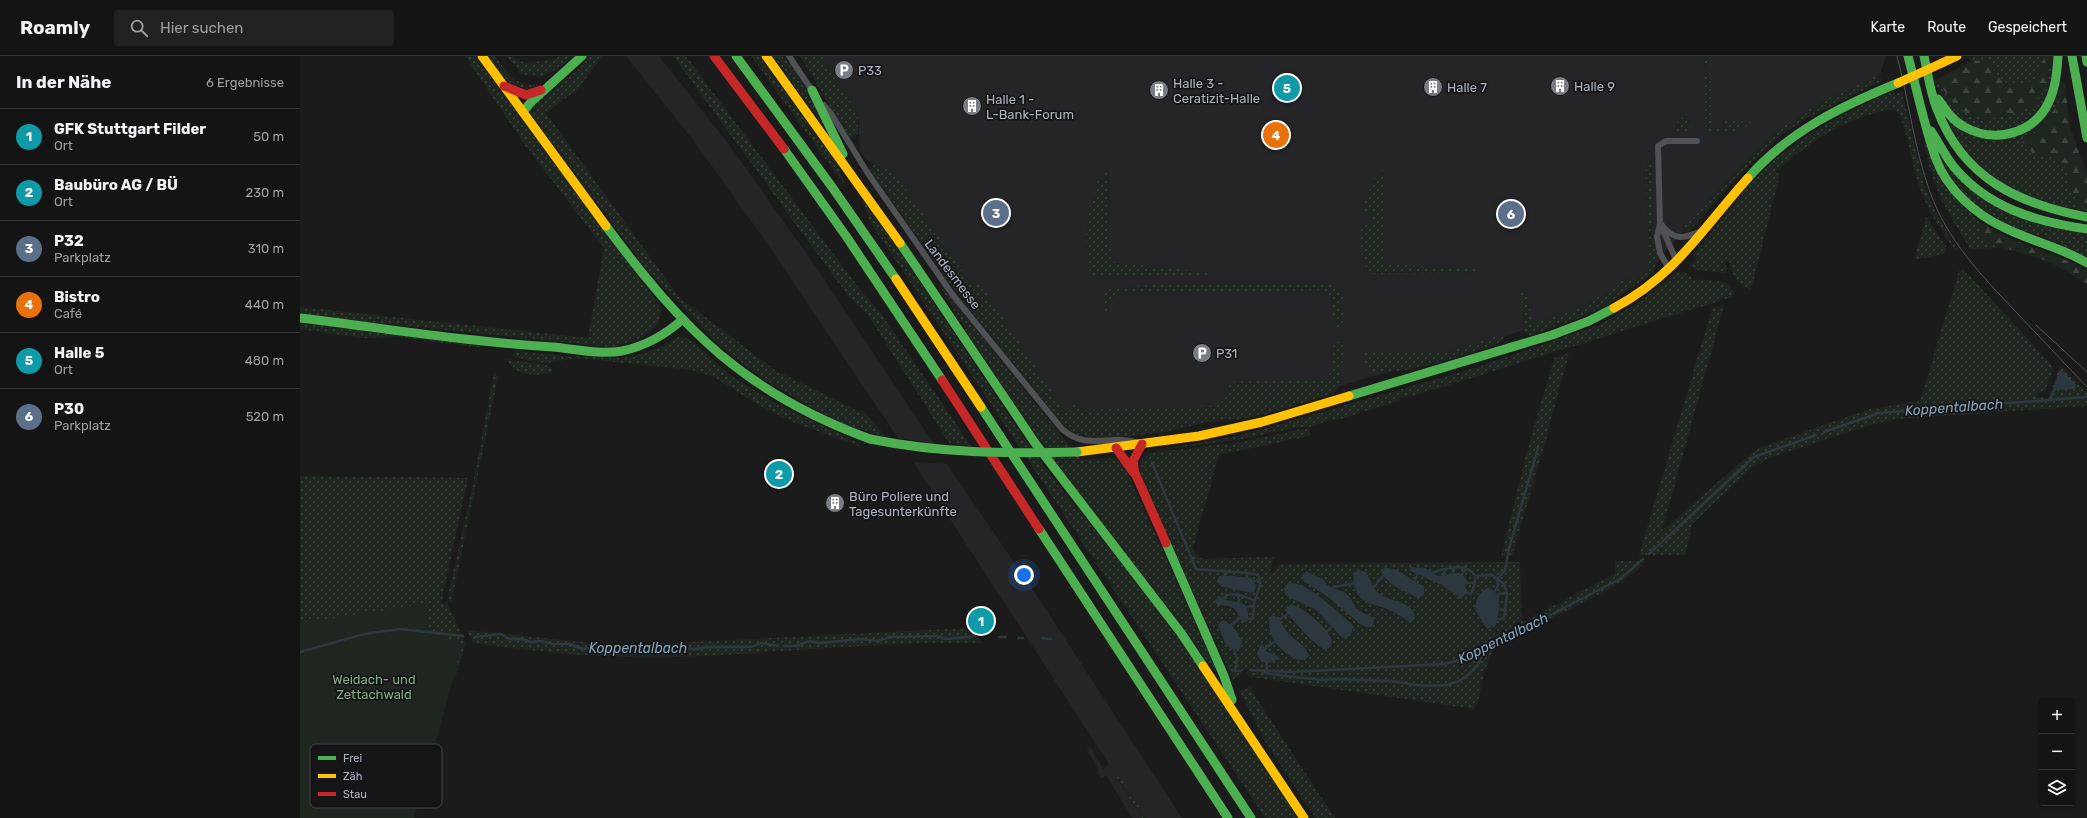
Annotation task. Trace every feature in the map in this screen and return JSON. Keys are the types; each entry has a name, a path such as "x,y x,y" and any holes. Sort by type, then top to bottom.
{"main road":[{"path":"482,56 616,239 661,295 727,362 771,394 824,422 870,439 899,446 951,453 1004,454 1077,452 1116,448 1199,436 1262,422 1559,333 1593,319 1630,299 1677,262 1738,188 1781,146 1809,125 1838,110 1957,56"},
{"path":"523,112 530,103 582,56"},
{"path":"714,56 785,149 861,258 987,448 1228,818"},
{"path":"736,56 832,187 936,338 1250,818"},
{"path":"766,56 849,170 1035,443 1164,610 1237,715 1304,818"},
{"path":"1908,56 1931,144 1943,173 1972,209 2000,227 2064,251 2087,262"},
{"path":"1924,56 1936,107 1956,146 1988,181 2018,198 2046,209 2087,217"},
{"path":"1930,83 1946,111 1963,126 1984,134 2007,134 2022,130 2036,121 2042,113 2053,92 2057,76 2058,56"},
{"path":"2072,56 2087,138"},
{"path":"2086,56 2087,62"},
{"path":"504,86 526,95 546,88"},
{"path":"812,90 832,127 849,170"},
{"path":"1926,123 1954,167 1976,188 1990,198 2012,210 2033,218 2062,226 2087,229"},
{"path":"300,318 531,346 604,351 621,351 645,345 669,332 683,319"},
{"path":"1142,444 1133,461 1135,473 1224,676 1237,715"},
{"path":"1116,448 1127,466 1135,473"}],"street":[{"name":"Landesmesse","path":"789,56 812,90 832,114 867,172 952,294 1062,428 1070,435 1090,442 1129,440 1142,444"},
{"path":"1669,269 1660,252 1657,237 1660,223 1658,146 1666,142 1697,141"},
{"path":"1660,223 1669,233 1678,238 1688,237 1704,230"},
{"path":"1660,223 1677,262"}],"shaded area":[{"path":"626,56 659,56 730,146 816,267 934,444 898,438 769,246 694,141"},
{"path":"822,56 1886,56 1878,80 1774,133 1707,202 1645,278 1594,307 1447,355 1326,390 1225,414 1070,425 973,285 880,167 867,160 860,150 858,115"},
{"path":"2059,371 2063,371 2076,385 2074,389 2057,390 2054,387"},
{"path":"913,462 947,464 1043,605 1182,818 1146,818 1119,777 1117,778 1142,818 1132,818 1106,775 1101,778 1097,772 1099,771 1087,750 1090,746 1103,769 1109,764"},
{"path":"1384,567 1397,570 1424,587 1424,595 1419,598 1393,585 1384,577 1382,572"},
{"path":"1411,567 1425,568 1438,576 1453,573 1462,574 1466,579 1465,594 1461,599 1442,585 1410,571"},
{"path":"1359,570 1366,572 1378,593 1405,604 1413,610 1415,615 1413,621 1411,622 1392,611 1370,604 1361,598 1357,593 1354,581 1355,572"},
{"path":"1306,571 1324,580 1327,585 1344,592 1350,597 1357,610 1373,617 1374,622 1372,627 1367,627 1360,624 1329,598 1304,581 1302,577"},
{"path":"1219,576 1252,578 1256,585 1255,591 1251,593 1221,586 1217,580"},
{"path":"1288,583 1304,587 1321,597 1350,622 1353,626 1351,635 1346,638 1340,636 1315,609 1288,597 1284,589"},
{"path":"1487,588 1493,590 1494,593 1499,594 1496,625 1487,629 1475,610 1478,597 1481,592"},
{"path":"1218,596 1244,604 1248,609 1248,621 1242,621 1236,611 1231,607 1218,606 1215,601"},
{"path":"1292,604 1310,614 1320,623 1332,640 1331,646 1326,650 1322,648 1298,626 1286,610 1287,607"},
{"path":"1272,615 1280,620 1287,632 1306,649 1309,656 1305,660 1290,656 1277,644 1269,629 1269,622"},
{"path":"1221,621 1226,621 1235,629 1242,641 1240,649 1231,649 1225,643 1218,625"},
{"path":"1262,643 1266,651 1278,656 1280,659 1268,663 1261,662 1257,652"}],"green space":[{"path":"465,56 475,56 660,306 658,324 646,335 612,347 300,315 300,307 588,338 604,248 527,148"},
{"path":"488,56 495,56 508,74 518,81 530,85 538,85 529,90 507,82"},
{"path":"506,56 530,63 549,59 552,61 559,56 572,56 561,67 541,77 519,74 517,68"},
{"path":"588,56 602,56 579,88 546,113 679,297 775,370 867,415 886,437 837,422 763,379 719,345 647,270 529,112 532,103 578,70"},
{"path":"673,56 686,56 863,293 881,313 971,446 949,443 870,318 848,296"},
{"path":"751,56 759,56 838,165 845,186"},
{"path":"772,56 783,56 798,75 830,134"},
{"path":"800,56 822,56 858,115 858,134 849,138"},
{"path":"1704,56 1710,56 1710,66 1704,66"},
{"path":"1976,56 2044,56 2040,71 2034,80 2024,84 2009,86 1998,77 1988,63 1982,60 1972,61 1969,59"},
{"path":"2044,56 2053,56 2043,90 2036,102 2019,112 1995,118 1987,119 1976,117 1962,110 1951,100 1938,79 1972,61 1982,60 1990,63 1997,76 2009,86 2024,84 2034,80 2037,76"},
{"path":"2053,56 2055,64 2043,107 2022,126 2003,132 1985,131 1963,123 1948,109 1934,80 1938,79 1943,90 2013,113"},
{"path":"1710,73 1711,128 1723,128 1723,121 1753,122 1734,132 1706,134 1705,74"},
{"path":"1874,77 1881,79 1882,81 1805,119 1780,136 1740,174 1696,224 1686,233 1683,231 1682,224 1692,220 1707,202 1774,132 1825,100"},
{"path":"2060,82 2065,84 2070,127 2087,174 2087,209 2077,201 2074,196 2065,166 2053,157 2034,155 2022,142 2041,127 2059,103 2056,96"},
{"path":"1894,91 1895,94 1902,92 1924,184 1934,209 1957,250 1955,250 1944,234 1925,201 1918,183 1907,138 1898,112 1890,109 1857,119 1829,132 1816,140 1777,171 1779,177 1751,290 1739,282 1732,271 1729,261 1725,263 1727,269 1725,273 1698,270 1690,266 1696,259 1692,255 1746,189 1769,165 1802,139 1819,128"},
{"path":"2056,96 2059,103 2055,109 2033,133 2022,142 2034,155 2053,157 2065,166 2074,196 2082,206 2087,209 2087,211 2057,206 2029,198 2015,193 1990,178 1978,167 1965,150 1945,118 1965,132 2020,135"},
{"path":"1686,114 1691,120 1688,131 1681,134 1668,133"},
{"path":"1922,130 1956,200 1981,223 1979,233 1990,243 2001,248 1970,249 1941,200 1929,166"},
{"path":"1939,151 1978,195 2087,235 2087,258 2049,239 2010,226 1973,204 1949,175"},
{"path":"1651,162 1652,232 1657,259 1654,273 1606,305 1579,318 1530,335 1524,334 1521,292 1528,292 1531,322 1534,323 1585,307 1585,304 1622,284 1619,279 1640,277 1646,272 1648,268 1646,163"},
{"path":"874,165 891,170 894,173 971,283 981,286 1060,404 1061,410 1072,410 1071,395 1078,404 1086,410 1216,406 1223,401 1229,384 1235,382 1316,380 1327,378 1333,368 1334,343 1339,342 1344,347 1340,386 1333,394 1262,415 1237,420 1208,422 1165,432 1094,440 1069,432 954,290 869,168"},
{"path":"1379,170 1385,171 1384,264 1474,269 1476,273 1374,274 1369,269 1363,258 1361,224 1373,223 1373,211 1361,212 1374,178 1379,176"},
{"path":"1105,171 1109,171 1110,244 1112,262 1212,273 1204,275 1101,277 1091,275 1086,245 1088,215 1098,179 1106,179"},
{"path":"863,197 1028,444 1058,485 1137,581 1198,665 1299,818 1265,818 871,223 864,206"},
{"path":"1926,217 1946,246 1944,254 1914,260"},
{"path":"1981,223 2009,238 2079,265 2087,270 2087,284 2050,262 1995,244 1979,233"},
{"path":"1964,270 2051,364 2053,369 2045,391 2037,393 2037,398 2049,397 2060,365 2087,393 2087,406 1896,419 1874,424 1769,458 1751,468 1692,524 1685,555 1639,555 1712,309 1724,305 1662,531 1759,448 1870,409 1920,401 1959,271"},
{"path":"1677,272 1684,272 1692,277 1692,280 1716,280 1722,282 1727,284 1734,293 1732,297 1413,396 1400,397 1399,401 1333,421 1330,419 1312,427 1300,427 1241,439 1155,451 1242,435 1478,367 1601,324 1639,302"},
{"path":"1169,284 1333,284 1341,288 1344,299 1339,299 1339,308 1344,308 1342,327 1337,327 1334,321 1329,296 1318,290 1122,293 1115,297 1111,302 1107,317 1105,314 1105,291 1115,288"},
{"path":"943,288 1081,460 1112,458 1123,463 1217,671 1215,672 1174,615 1064,476 969,336 942,290"},
{"path":"300,321 412,334 479,346 482,348 399,337 362,338 300,329"},
{"path":"1504,334 1504,339 1497,344 1414,369 1381,372 1369,370 1365,362 1364,353 1448,352"},
{"path":"678,337 690,339 730,375 773,402 860,444 859,446 793,422 765,409 714,377 692,370 577,358 547,363 512,356 515,351 564,356 623,358 645,353 663,346"},
{"path":"1569,353 1545,443 1512,556 1501,557 1527,451 1554,358"},
{"path":"507,359 550,366 553,371 533,375 527,374 515,369 510,365"},
{"path":"494,372 498,377 451,604 448,596 474,480"},
{"path":"1301,429 1308,429 1310,433 1309,436 1219,455 1193,548 1195,554 1203,559 1274,557 1270,572 1274,573 1279,564 1520,562 1522,622 1615,574 1615,561 1646,561 1630,576 1618,584 1586,601 1521,633 1496,648 1489,643 1493,651 1485,669 1478,702 1474,709 1252,677 1247,674 1248,667 1233,680 1143,482 1140,466 1145,456 1149,453 1241,442","holes":["1425,568 1438,576 1453,573 1461,598 1442,585 1410,571","1363,570 1375,589 1381,595 1405,604 1413,609 1407,620 1392,611 1377,607 1355,572","1397,570 1408,578 1409,593 1395,585","1309,571 1327,585 1340,589 1350,597 1357,610 1368,613 1355,619 1317,589","1219,576 1247,578 1251,593 1232,588","1291,583 1322,597 1350,622 1335,632 1315,609 1285,593","1221,597 1247,607 1248,621 1240,618 1240,614 1231,608 1218,606 1215,601","1499,601 1497,609 1499,615 1483,624 1475,610","1299,607 1311,614 1322,626 1316,645 1290,619","1275,616 1289,634 1299,641 1280,647 1268,628 1268,625","1226,621 1235,629 1240,637 1222,637 1218,625 1219,623"]},
{"path":"300,476 468,478 441,604 447,603 461,633 447,634 461,634 466,643 456,675 443,672 300,677"},
{"name":"Weidach- und Zettachwald","path":"426,604 427,632 463,644 435,744 310,744 310,808 417,808 414,818 300,818 300,623"},
{"path":"971,628 982,643 906,644 679,657 627,657 576,654 473,643 467,630 592,643 635,645"},
{"path":"1251,687 1253,693 1335,818 1315,818 1263,738 1239,690"},
{"path":"1119,776 1146,818 1142,818 1117,777"}],"waterway":[{"path":"2050,400 2055,388"},
{"name":"Koppentalbach","path":"1824,432 1879,413 2087,397"},
{"name":"Koppentalbach","path":"1649,554 1754,457 1816,435"},
{"path":"1494,593 1498,586 1497,580 1505,570 1509,548 1538,448"},
{"path":"1152,463 1196,569 1242,572 1258,575 1260,579 1260,586 1254,603 1254,613 1252,619 1242,617 1228,627"},
{"name":"Koppentalbach","path":"1251,670 1292,672 1444,664 1465,659 1620,579 1643,559"},
{"path":"1431,573 1449,568 1461,567 1471,571 1475,576 1492,575 1504,584 1507,593 1504,619 1499,619"},
{"path":"1453,568 1453,573"},
{"path":"1443,569 1445,575"},
{"path":"1462,574 1466,569"},
{"path":"1224,571 1225,576"},
{"path":"1246,572 1247,578"},
{"path":"1414,584 1417,574 1420,574"},
{"path":"1371,587 1373,588 1383,576 1386,576"},
{"path":"1466,583 1475,583 1475,576"},
{"path":"1255,581 1260,580"},
{"path":"1333,587 1356,583"},
{"path":"1465,592 1471,594 1475,583"},
{"path":"1499,594 1507,593"},
{"path":"1223,598 1234,594 1255,601"},
{"path":"1238,596 1239,601"},
{"path":"1247,607 1254,606"},
{"path":"1497,609 1506,610"},
{"path":"1279,623 1279,620 1289,613"},
{"path":"1325,633 1333,626"},
{"name":"Koppentalbach","path":"300,652 364,634 400,629 463,636"},
{"name":"Koppentalbach","path":"475,637 501,634 509,639 522,639 531,642 540,641 553,644 569,644 583,649 602,646 614,650 629,648 659,651 682,648 697,649 706,647 752,647 760,643 778,646"},
{"name":"Koppentalbach","path":"784,646 797,646 809,641 819,643 861,639 878,641 890,637 937,636 946,639 975,636"},
{"name":"Koppentalbach","path":"999,637 1006,637"},
{"name":"Koppentalbach","path":"1018,638 1023,638"},
{"name":"Koppentalbach","path":"1042,638 1051,639"},
{"path":"1265,652 1265,649 1278,639"},
{"path":"1263,672 1322,680 1391,681 1424,686 1447,685 1459,681 1469,674 1478,664 1487,647"},
{"path":"1234,649 1237,659 1235,671"},
{"path":"1265,671 1267,668 1266,660"},
{"name":"Koppentalbach","path":"1232,670 1240,671"}],"tram line":[{"path":"1897,56 1924,175 1937,209 1946,226 1955,241 1978,270 2087,387"},
{"path":"2036,325 2087,372"}],"traffic: fast":[{"path":"523,112 530,103 582,56"},
{"path":"736,56 832,187 896,279"},
{"path":"1908,56 1924,121 1936,159 1947,180 1955,190 1972,208 1993,222 2013,232 2077,257 2087,263"},
{"path":"1924,56 1935,103 1948,133 1962,154 1978,171 1996,184 2017,196 2062,211 2087,217"},
{"path":"1938,99 1955,121 1974,131 1996,135 2018,131 2028,126 2045,109 2055,83 2058,56"},
{"path":"2072,56 2087,138"},
{"path":"2086,56 2087,62"},
{"path":"1748,178 1764,161 1799,133 1837,111 1898,83"},
{"path":"812,90 843,154"},
{"path":"1931,131 1954,167 1967,181 1982,193 2014,211 2050,222 2087,229"},
{"path":"784,149 846,236 942,380"},
{"path":"606,226 663,297 720,355 752,379 787,401 826,421 870,439"},
{"path":"900,243 1035,443 1181,633 1203,666"},
{"path":"1349,396 1552,335 1589,321 1614,308"},
{"path":"300,318 458,338 605,352 622,351 647,343 662,335 683,319"},
{"path":"981,407 1251,818"},
{"path":"870,439 896,444 973,452 1077,452"},
{"path":"1039,529 1228,818"},
{"path":"1166,543 1224,676 1232,700"}],"traffic: slow":[{"path":"482,56 606,226"},
{"path":"766,56 900,243"},
{"path":"1942,63 1957,56"},
{"path":"1898,83 1942,63"},
{"path":"1614,308 1636,295 1655,281 1672,265 1702,233 1748,178"},
{"path":"896,279 981,407"},
{"path":"1077,452 1199,436 1262,422 1349,396"},
{"path":"1203,666 1304,818"}],"traffic: jam":[{"path":"714,56 784,149"},
{"path":"504,86 526,95 541,90"},
{"path":"942,380 1039,529"},
{"path":"1142,444 1133,461 1135,473 1166,543"},
{"path":"1116,448 1134,473"}],"place":[{"name":"P33","path":"844,70"},
{"name":"Halle 9","path":"1560,86"},
{"name":"Halle 7","path":"1433,87"},
{"name":"Halle 5","path":"1287,88"},
{"name":"Halle 3 - Ceratizit-Halle","path":"1159,90"},
{"name":"Halle 1 - L-Bank-Forum","path":"972,106"},
{"name":"Bistro","path":"1276,135"},
{"name":"P32","path":"996,213"},
{"name":"P30","path":"1511,214"},
{"name":"P31","path":"1202,353"},
{"name":"Baubüro AG / BÜ","path":"779,474"},
{"name":"Büro Poliere und Tagesunterkünfte","path":"835,503"},
{"name":"GFK Stuttgart Filder","path":"981,621"}]}
